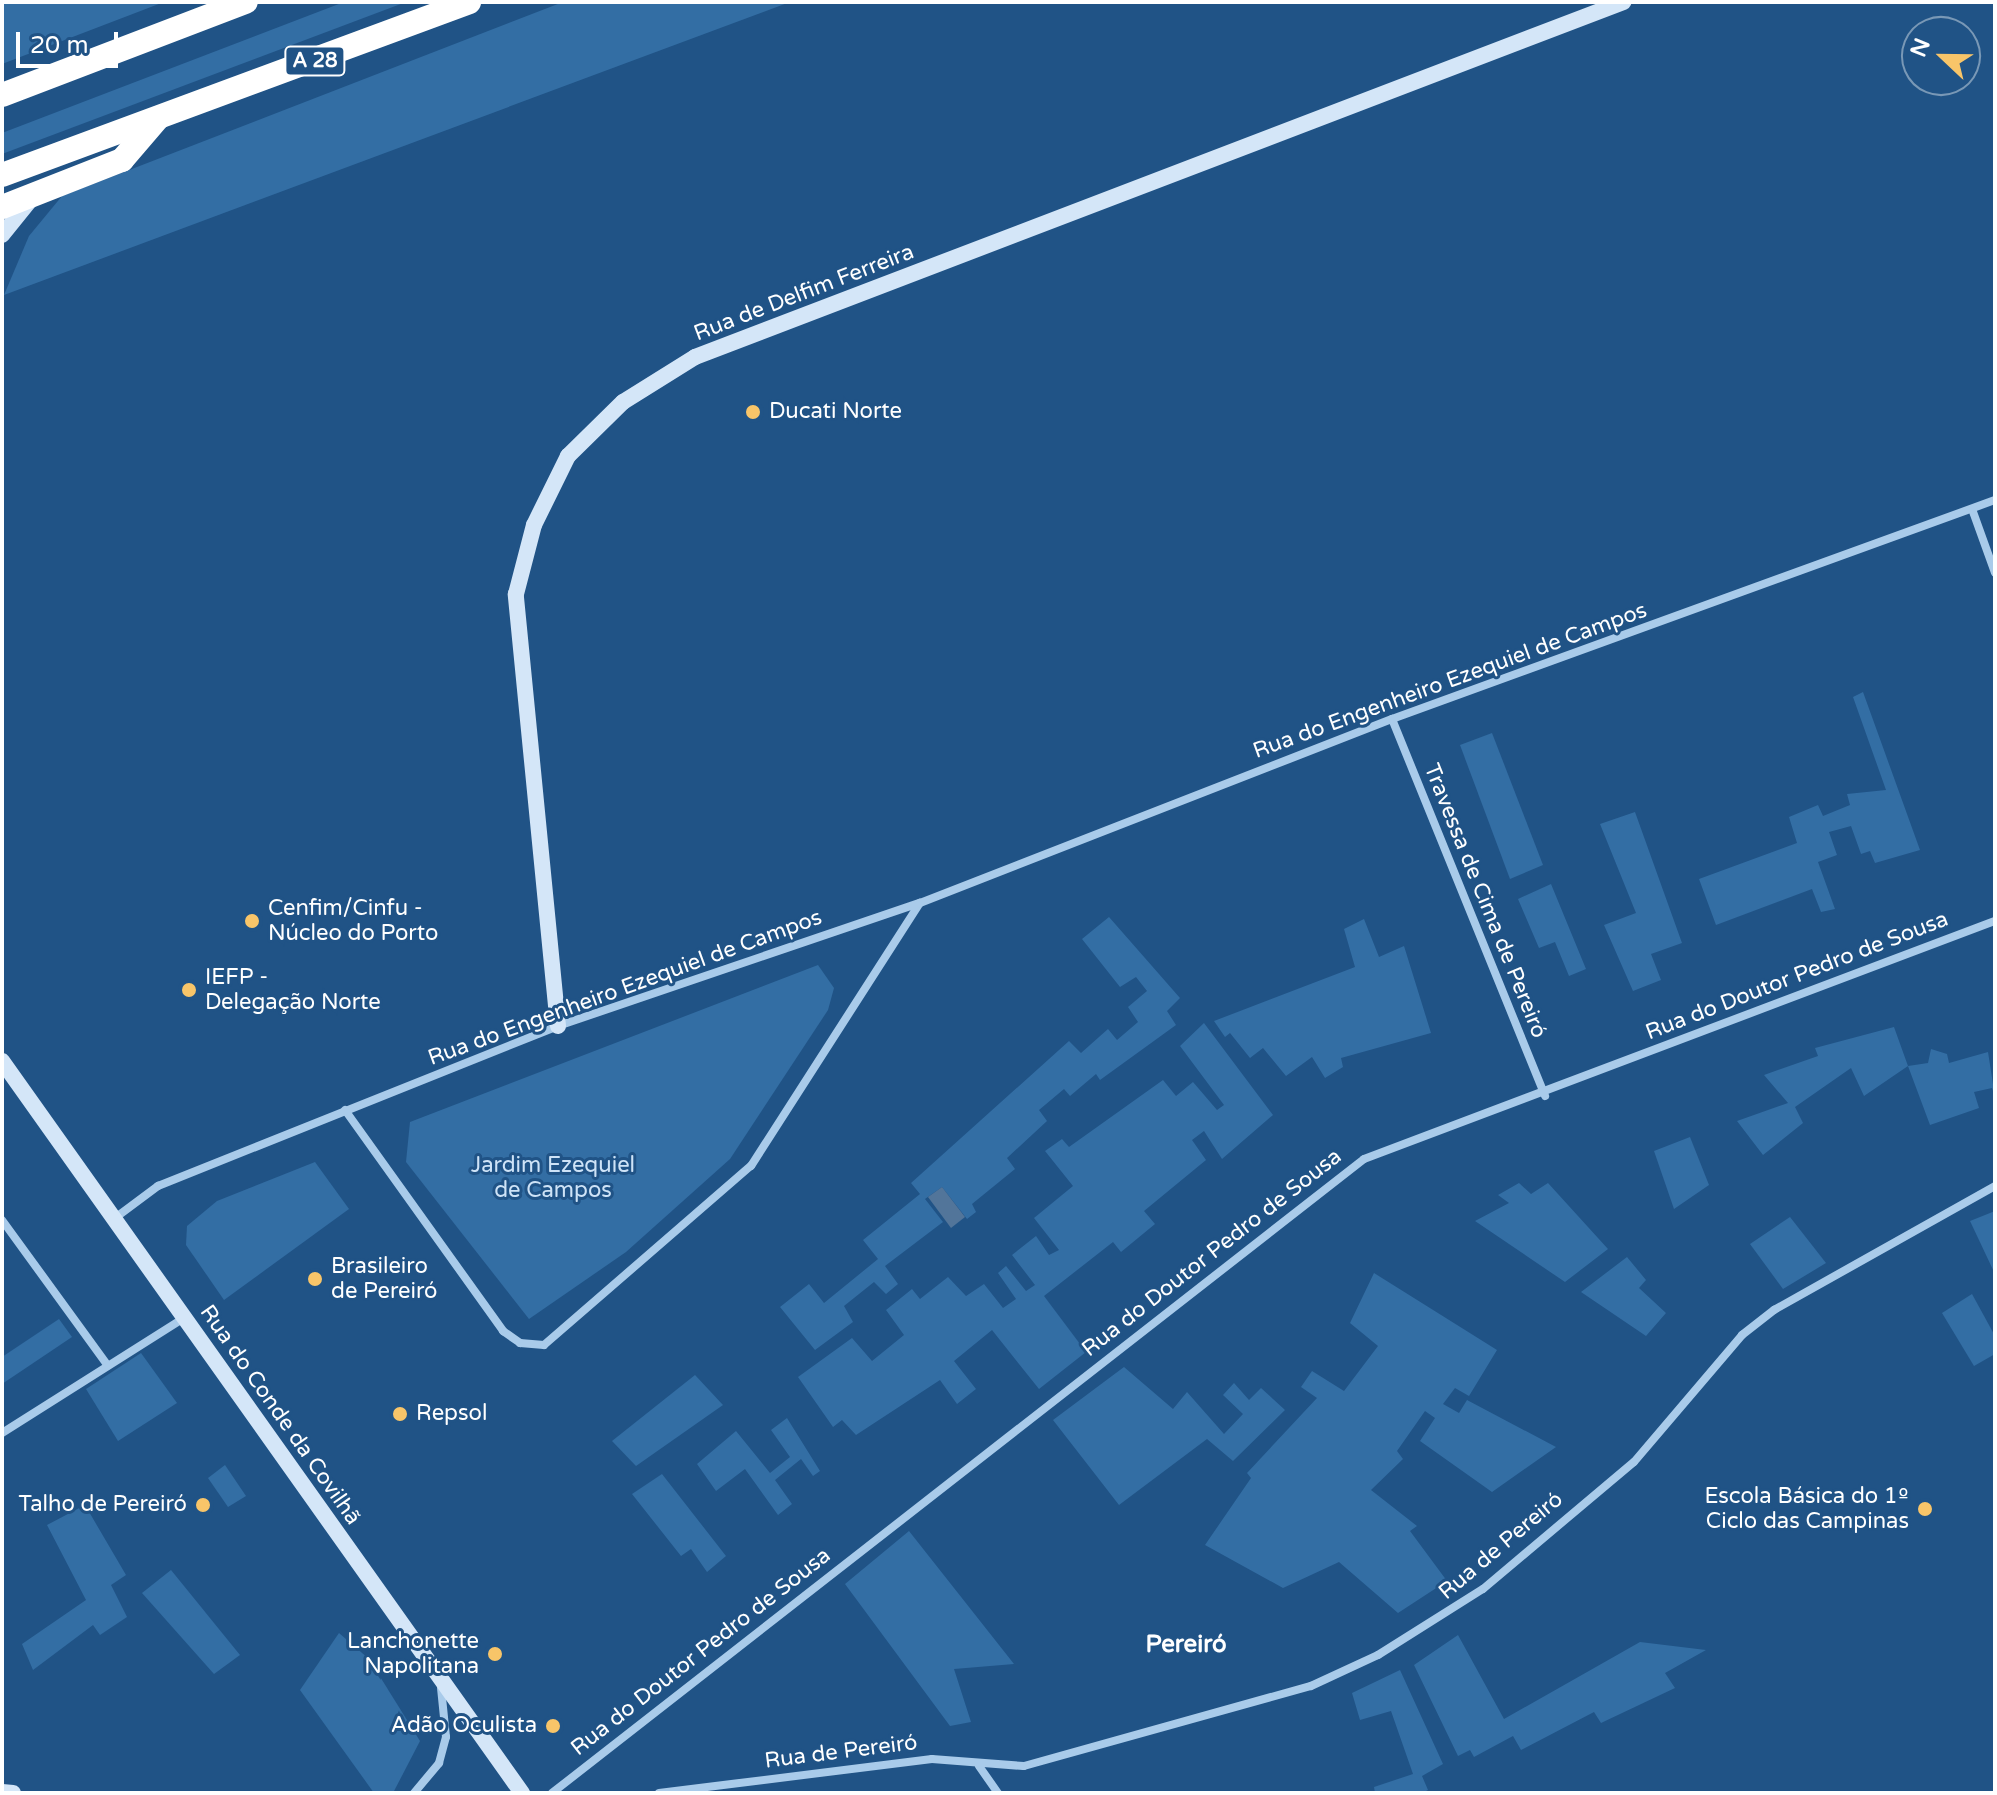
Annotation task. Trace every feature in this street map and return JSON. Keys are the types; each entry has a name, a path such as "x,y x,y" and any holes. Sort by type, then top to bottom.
{"highway":[{"path":"2,95 246,2"},
{"name":"A 28","path":"2,175 469,2"},
{"path":"2,207 122,160 160,116"}],"street":[{"name":"Rua de Delfim Ferreira","path":"558,1026 516,594 534,525 568,456 623,402 695,357 1623,2"},
{"path":"2,235 36,195"},
{"name":"Rua do Engenheiro Ezequiel de Campos","path":"115,1218 158,1186 558,1026 920,903 1392,719 1995,500"},
{"path":"1972,509 1995,573"},
{"name":"Travessa de Cima de Pereiró","path":"1392,719 1545,1096"},
{"path":"345,1110 503,1331 520,1343 544,1345 751,1166 920,903"},
{"name":"Rua do Doutor Pedro de Sousa","path":"552,1793 1364,1159 1545,1096 1679,1037 1995,921"},
{"name":"Rua do Conde da Covilhã","path":"2,1061 522,1793"},
{"name":"Rua de Pereiró","path":"659,1793 932,1759 979,1766 1024,1766 1311,1686 1443,1619 1634,1462 1742,1335 1774,1310 1995,1186"},
{"path":"2,1220 108,1366"},
{"path":"2,1433 185,1317"},
{"path":"414,1793 439,1763 446,1737 436,1674"},
{"path":"979,1766 998,1793"},
{"path":"2,1792 13,1793"}],"green space":[{"path":"2,2 164,2 2,64"},
{"path":"344,2 406,2 2,154 2,133"},
{"path":"563,2 790,2 4,295 29,236 62,196"},
{"path":"1863,692 1920,850 1875,863 1870,851 1861,854 1851,826 1829,832 1837,855 1818,862 1835,909 1821,912 1812,889 1716,925 1699,879 1797,843 1789,817 1818,805 1823,816 1850,805 1847,794 1886,790 1853,697"},
{"path":"1492,733 1543,865 1510,879 1460,745"},
{"path":"1635,812 1682,943 1651,954 1661,980 1633,991 1604,925 1636,913 1600,824"},
{"path":"1551,884 1586,969 1569,976 1555,942 1539,948 1518,899"},
{"path":"1109,917 1180,998 1167,1011 1176,1025 1100,1080 1096,1074 1070,1096 1064,1089 1039,1110 1047,1121 1007,1158 1015,1169 972,1204 976,1212 967,1219 942,1187 925,1199 943,1222 885,1266 898,1284 886,1294 874,1282 844,1306 853,1322 815,1350 780,1307 809,1284 824,1303 878,1259 863,1240 920,1194 911,1183 1069,1041 1081,1053 1108,1029 1117,1040 1138,1022 1128,1007 1147,991 1136,977 1120,987 1082,939"},
{"path":"1364,919 1379,957 1404,946 1431,1033 1341,1058 1343,1067 1325,1078 1312,1057 1286,1076 1263,1048 1250,1058 1230,1033 1225,1037 1214,1021 1355,967 1344,929"},
{"name":"Jardim Ezequiel de Campos","path":"818,965 834,988 828,1010 730,1159 626,1252 529,1319 406,1162 410,1122"},
{"path":"1204,1023 1273,1115 1222,1159 1204,1131 1192,1140 1206,1160 1144,1211 1155,1224 1121,1252 1113,1242 1044,1296 1086,1352 1039,1389 992,1330 954,1361 976,1389 957,1404 940,1380 856,1435 842,1420 833,1427 798,1377 852,1338 872,1361 904,1335 886,1310 912,1289 920,1299 948,1277 966,1296 984,1284 1003,1308 1016,1299 998,1273 1006,1266 1026,1291 1035,1285 1012,1255 1036,1236 1049,1255 1059,1250 1034,1218 1073,1186 1045,1151 1062,1139 1069,1147 1163,1080 1176,1096 1193,1082 1217,1110 1224,1105 1180,1046"},
{"path":"1894,1027 1908,1066 1864,1096 1851,1068 1795,1107 1803,1123 1763,1155 1737,1121 1788,1103 1764,1075 1818,1056 1815,1048"},
{"path":"1931,1049 1947,1054 1949,1063 1988,1052 1995,1097 1992,1088 1974,1092 1979,1108 1930,1125 1908,1066 1928,1063"},
{"path":"1690,1137 1709,1185 1674,1209 1654,1151"},
{"path":"315,1162 349,1209 224,1300 186,1245 187,1226 217,1201"},
{"path":"1519,1183 1531,1194 1548,1183 1608,1249 1565,1282 1475,1221 1509,1203 1498,1195"},
{"path":"1995,1211 1995,1274 1970,1221"},
{"path":"1790,1217 1826,1263 1783,1289 1750,1244"},
{"path":"1627,1257 1646,1280 1639,1288 1666,1313 1646,1336 1581,1292"},
{"path":"1374,1273 1497,1350 1469,1396 1455,1388 1443,1404 1459,1413 1467,1400 1556,1447 1492,1492 1420,1441 1435,1418 1425,1411 1397,1451 1403,1459 1371,1490 1417,1526 1410,1531 1447,1581 1398,1613 1339,1562 1283,1588 1205,1545 1251,1478 1247,1473 1317,1398 1301,1387 1312,1371 1344,1391 1378,1346 1350,1323"},
{"path":"1972,1294 1995,1336 1995,1354 1974,1366 1942,1313"},
{"path":"59,1319 72,1337 2,1384 2,1357"},
{"path":"141,1353 177,1403 118,1441 86,1389"},
{"path":"1124,1367 1173,1409 1187,1392 1224,1434 1243,1414 1223,1395 1234,1383 1249,1400 1261,1388 1285,1410 1233,1461 1207,1439 1119,1505 1053,1420"},
{"path":"695,1375 723,1405 636,1466 612,1441"},
{"path":"787,1418 820,1471 813,1476 801,1459 775,1480 792,1504 778,1515 745,1469 716,1491 697,1464 736,1431 770,1473 790,1457 771,1430"},
{"path":"225,1465 246,1496 228,1507 208,1478"},
{"path":"662,1474 726,1556 707,1572 691,1549 681,1556 632,1494"},
{"path":"85,1505 126,1575 111,1585 127,1617 100,1635 93,1625 33,1670 22,1644 86,1600 47,1525"},
{"path":"909,1531 1014,1664 954,1669 971,1722 950,1726 845,1584"},
{"path":"171,1570 240,1655 214,1674 142,1593"},
{"path":"339,1633 369,1659 420,1741 393,1793 374,1793 300,1690"},
{"path":"1458,1635 1504,1719 1640,1642 1706,1650 1665,1673 1675,1688 1601,1723 1594,1712 1521,1750 1513,1736 1474,1757 1470,1750 1458,1756 1414,1665"},
{"path":"1400,1670 1443,1764 1422,1776 1428,1790 1422,1793 1375,1793 1374,1787 1413,1774 1391,1711 1360,1720 1352,1693"}],"shaded area":[{"path":"942,1187 965,1217 951,1228 928,1197"}],"place":[{"name":"Ducati Norte","path":"753,412"},
{"name":"Cenfim/Cinfu - Núcleo do Porto","path":"252,921"},
{"name":"IEFP - Delegação Norte","path":"189,990"},
{"name":"Brasileiro de Pereiró","path":"315,1279"},
{"name":"Repsol","path":"400,1414"},
{"name":"Talho de Pereiró","path":"203,1505"},
{"name":"Escola Básica do 1º Ciclo das Campinas","path":"1925,1509"},
{"name":"Lanchonette Napolitana","path":"495,1654"},
{"name":"Adão Oculista","path":"553,1726"}],"district":[{"name":"Pereiró","path":"1186,1645"}]}
